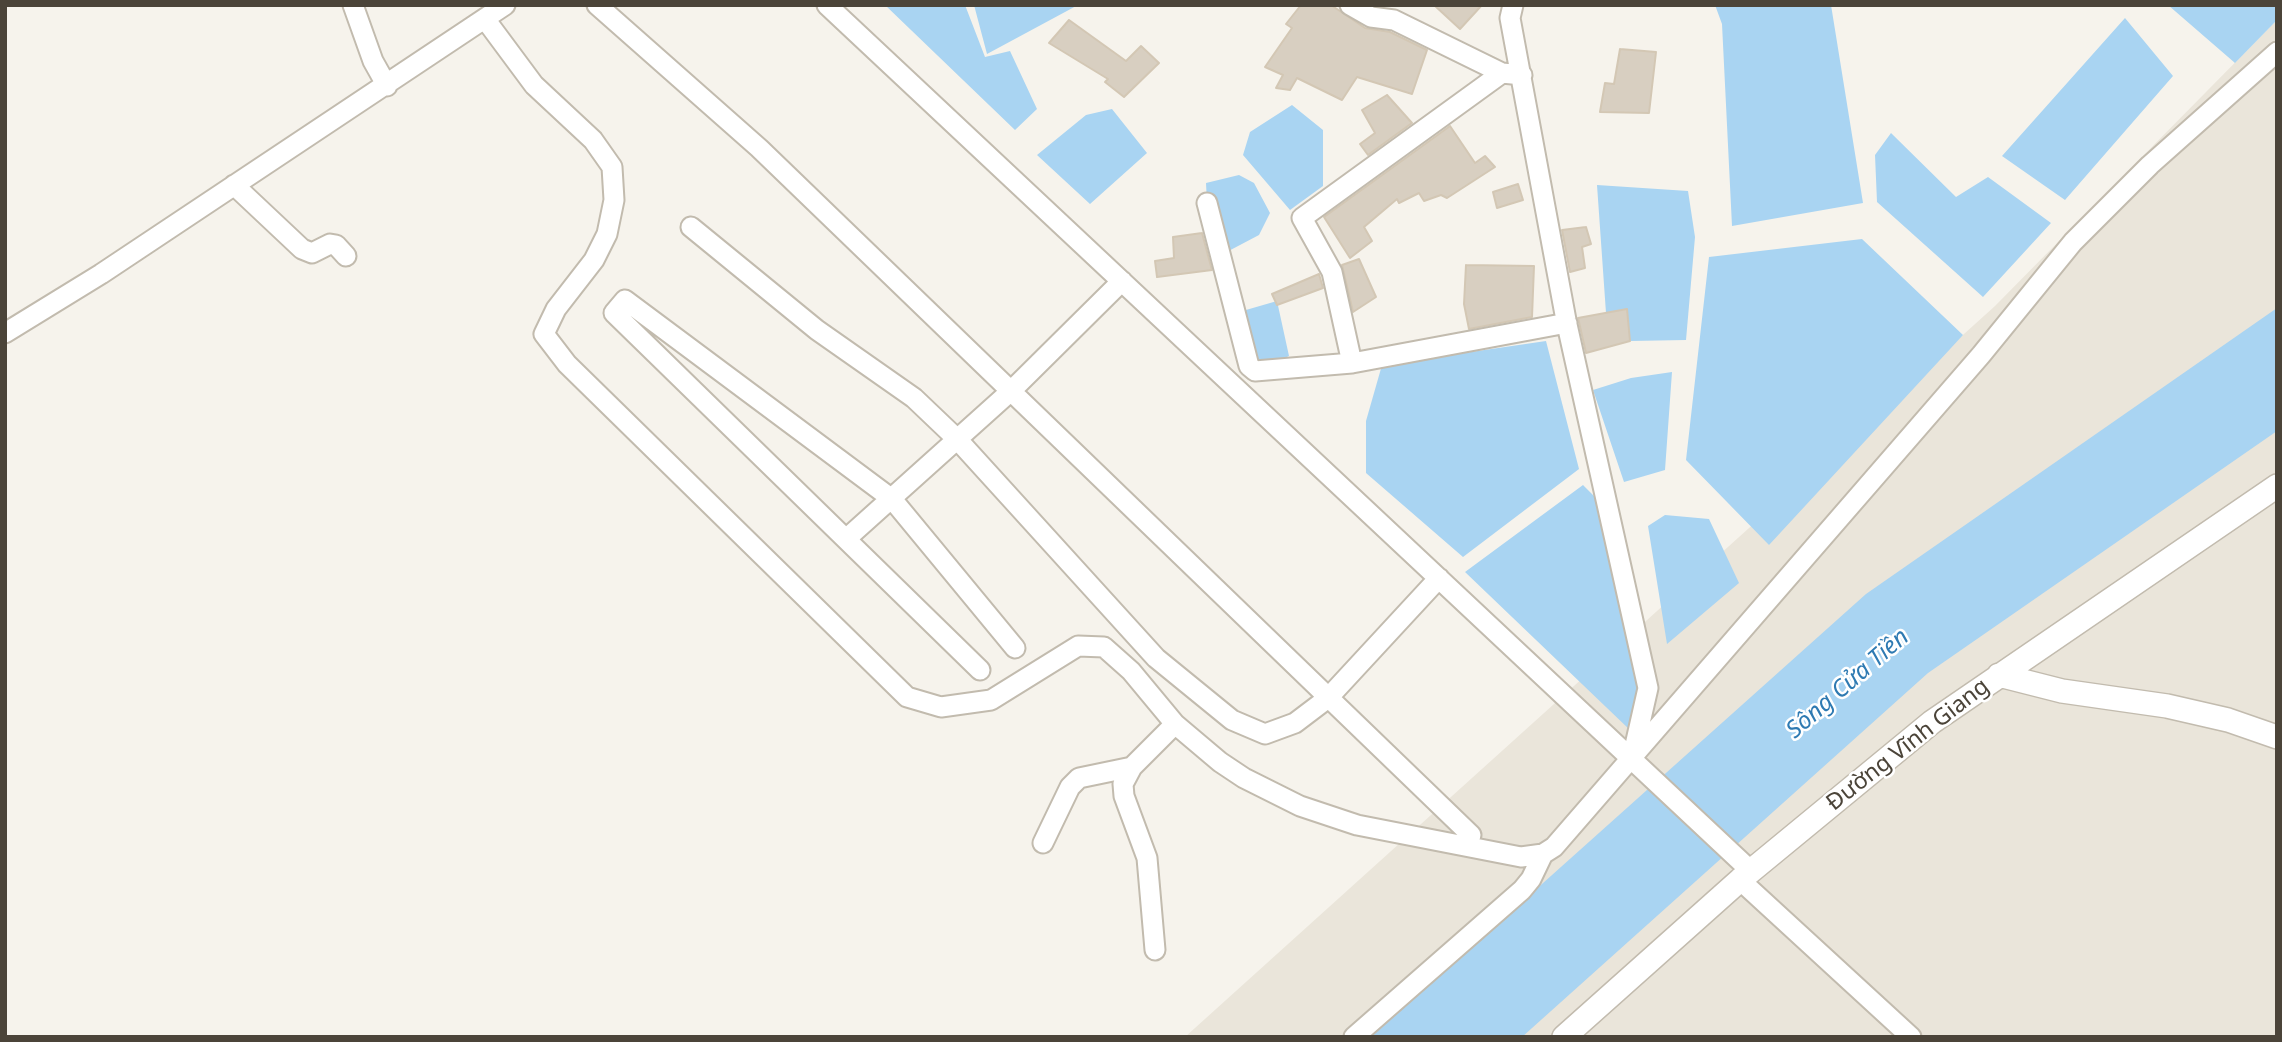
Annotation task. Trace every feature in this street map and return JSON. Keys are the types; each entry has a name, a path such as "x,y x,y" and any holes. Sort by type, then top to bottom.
{"street":[{"path":"353,5 373,61 387,86"},
{"path":"5,333 101,274 506,5"},
{"path":"597,5 759,148 1471,835"},
{"path":"827,5 1733,853 1746,875 1911,1037"},
{"path":"1350,5 1371,17 1394,20 1502,73 1522,75"},
{"path":"1513,5 1510,18 1567,323 1648,688 1639,765"},
{"path":"485,19 534,85 593,140 612,167 614,200 607,234 594,260 556,309 544,334 567,364 907,697 941,707 991,700 1078,646 1104,647 1131,671 1175,724 1233,772 1310,809 1357,825 1521,857 1543,854 1554,847 1639,765 2073,242 2150,165 2277,52"},
{"path":"1352,363 1332,272 1302,218 1502,73"},
{"path":"234,185 302,249 312,253 330,244 346,256"},
{"path":"1207,203 1252,369 1352,363 1567,323"},
{"path":"691,227 817,330 914,398 957,439 1156,658 1232,720 1265,734 1295,723 1328,698 1439,578"},
{"path":"846,539 1012,390 1122,281"},
{"path":"980,670 614,313 625,300 892,499 1015,648"},
{"name":"Đường Vĩnh Giang","path":"1564,1037 1746,875 1932,722 2277,486"},
{"path":"1998,675 2062,691 2167,706 2228,720 2277,737"},
{"path":"1155,950 1147,858 1123,790 1132,767 1175,724"},
{"path":"1043,843 1070,787 1079,778 1132,767"},
{"path":"1354,1037 1522,890 1531,879 1543,854"}],"shaded area":[{"path":"2277,20 2277,1037 1185,1037 1995,306"}],"water":[{"path":"885,5 965,5 985,57 1010,51 1037,109 1015,130"},
{"path":"974,5 1078,5 987,54"},
{"path":"1715,5 1831,5 1863,203 1732,226 1722,24"},
{"path":"2168,5 2277,5 2277,20 2235,63"},
{"path":"2125,18 2173,76 2065,200 2002,156"},
{"path":"1292,105 1323,130 1323,186 1290,210 1243,155 1250,132"},
{"path":"1112,109 1147,153 1090,204 1037,155 1086,115"},
{"path":"1891,133 1956,197 1988,177 2051,223 1983,297 1877,202 1875,155"},
{"path":"1239,175 1254,183 1270,213 1259,235 1221,255 1207,203 1206,183"},
{"path":"1597,185 1688,191 1695,237 1686,340 1630,341 1627,309 1606,313"},
{"path":"1862,239 1963,335 1769,545 1686,460 1709,257"},
{"path":"1277,301 1289,356 1271,365 1256,360 1239,312"},
{"name":"Sông Cửa Tiền","path":"2277,308 2277,431 1928,673 1522,1037 1371,1037 1866,594"},
{"path":"1546,341 1579,469 1463,557 1366,473 1366,421 1382,365"},
{"path":"1672,372 1665,470 1624,482 1593,390 1631,378"},
{"path":"1583,485 1595,497 1631,625 1641,689 1630,730 1465,572"},
{"path":"1665,515 1709,519 1739,583 1667,644 1648,526"}],"building":[{"path":"1301,5 1331,5 1365,28 1390,32 1427,50 1412,94 1357,77 1342,100 1297,78 1290,90 1276,88 1283,75 1265,67 1292,28 1286,24"},
{"path":"1434,5 1482,5 1460,29"},
{"path":"1069,20 1126,61 1141,46 1159,63 1124,97 1105,82 1108,79 1049,43"},
{"path":"1620,49 1656,52 1649,113 1600,112 1605,83 1614,84"},
{"path":"1387,95 1412,123 1368,155 1360,144 1375,133 1362,110"},
{"path":"1450,126 1475,163 1485,156 1495,167 1447,198 1441,195 1424,201 1419,193 1399,203 1397,199 1364,227 1372,241 1350,258 1324,217"},
{"path":"1518,184 1523,200 1497,208 1493,192"},
{"path":"1586,227 1591,244 1582,247 1585,268 1570,272 1562,230"},
{"path":"1202,233 1212,270 1157,277 1155,261 1174,258 1173,237"},
{"path":"1359,259 1376,297 1353,312 1342,265"},
{"path":"1466,265 1534,266 1532,317 1469,329 1464,304"},
{"path":"1319,274 1323,288 1277,305 1272,294"},
{"path":"1627,309 1630,341 1586,353 1578,318"}]}
